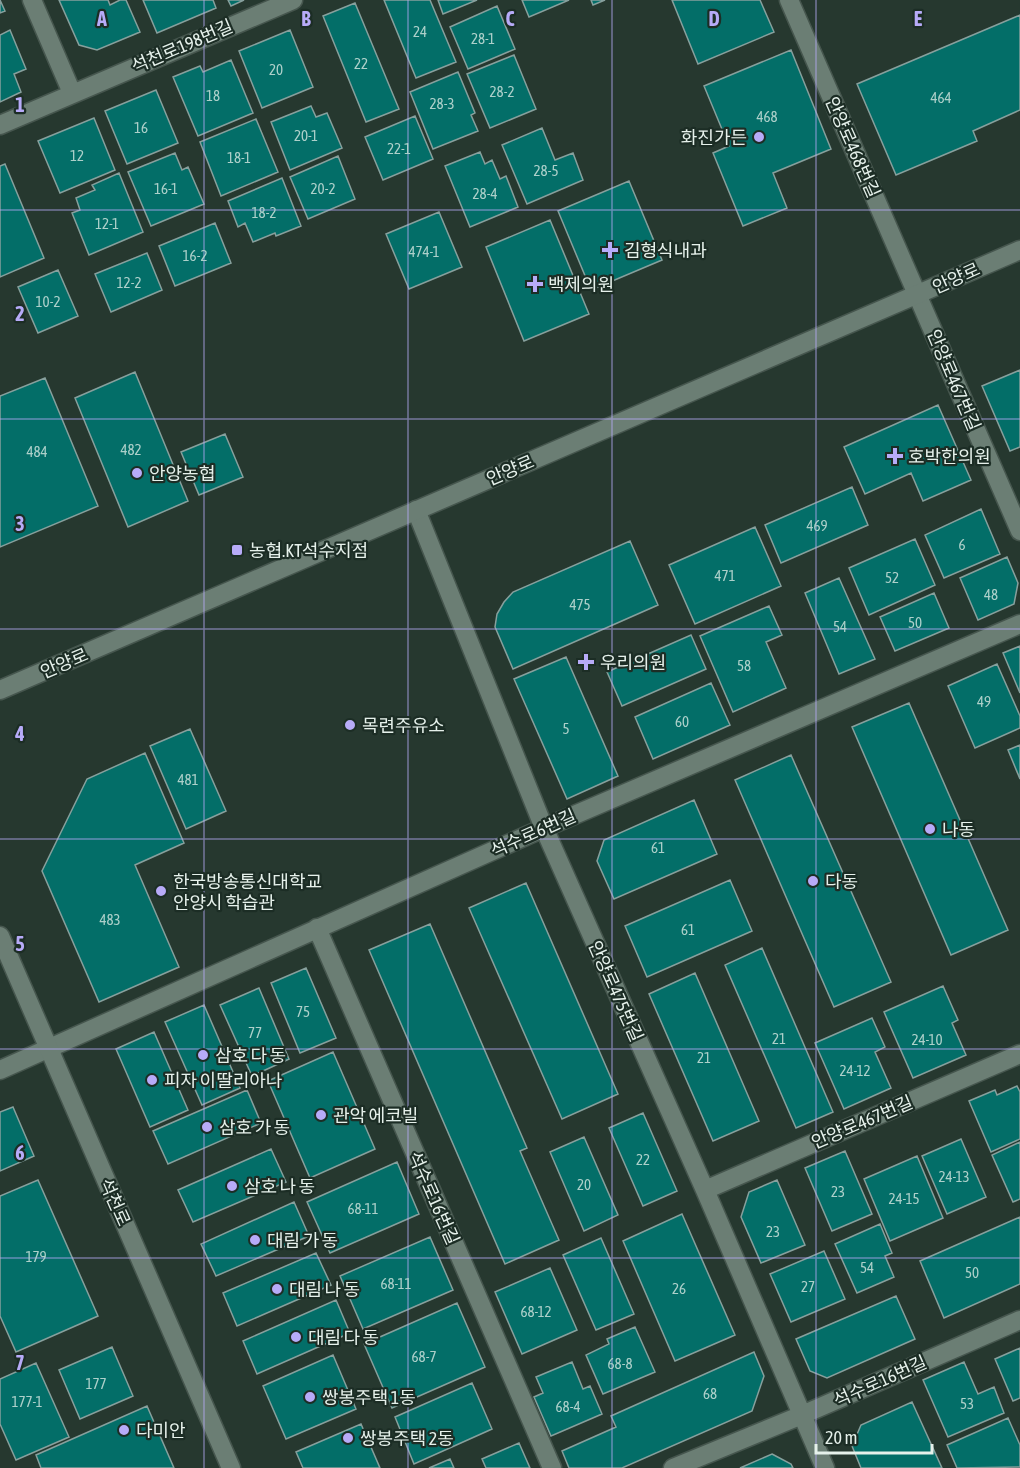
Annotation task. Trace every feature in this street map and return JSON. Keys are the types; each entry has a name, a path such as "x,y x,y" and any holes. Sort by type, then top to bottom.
{"street":[{"path":"32,0 72,93"},
{"name":"석천로198번길","path":"0,125 293,0"},
{"name":"안양로468번길","path":"789,0 917,295"},
{"name":"안양로","path":"0,690 1020,250"},
{"name":"안양로467번길","path":"917,295 1020,531"},
{"name":"안양로475번길","path":"416,510 544,828 705,1190 825,1468"},
{"name":"석수로6번길","path":"0,1070 544,828 1020,624"},
{"name":"석수로16번길","path":"317,928 552,1468"},
{"name":"석천로","path":"0,936 231,1468"},
{"name":"안양로467번길","path":"705,1190 1020,1054"},
{"name":"석수로16번길","path":"673,1468 802,1415 1020,1320"}],"building":[{"path":"0,0 5,11 0,13"},
{"path":"59,0 108,0 110,5 126,0 140,32 97,50 79,45"},
{"path":"143,0 213,0 216,8 157,33"},
{"path":"228,0 244,0 231,6"},
{"path":"384,0 430,0 456,62 416,78"},
{"path":"438,0 477,0 443,14"},
{"path":"522,0 569,0 529,17"},
{"path":"591,0 605,0 593,5"},
{"path":"672,0 760,0 774,32 698,64"},
{"path":"355,3 399,109 366,122 323,16"},
{"path":"497,6 515,49 468,69 450,27"},
{"path":"1020,15 1020,110 973,131 977,141 896,175 857,84"},
{"path":"10,30 26,69 14,74 21,92 0,102 0,35"},
{"path":"290,30 313,87 262,108 239,51"},
{"path":"791,50 831,149 773,173 787,208 743,226 713,153 729,146 704,86"},
{"path":"514,55 536,109 490,128 467,74"},
{"path":"231,60 253,113 198,136 173,77 200,66 203,72"},
{"path":"458,72 475,113 471,115 478,131 433,149 410,92"},
{"path":"156,90 178,143 127,164 105,111"},
{"path":"311,106 316,117 327,113 342,148 290,170 271,122"},
{"path":"415,116 433,159 383,180 365,137"},
{"path":"94,118 115,170 60,193 38,141"},
{"path":"256,119 278,172 221,196 200,142"},
{"path":"542,128 555,160 573,153 583,180 527,204 502,145"},
{"path":"480,152 485,164 492,160 500,179 506,176 518,207 470,227 445,166"},
{"path":"175,153 182,170 188,167 204,204 151,226 128,172"},
{"path":"338,156 355,199 308,219 290,177"},
{"path":"5,164 44,258 0,277 0,166"},
{"path":"119,173 143,232 89,255 72,213 80,210 76,198 95,190 92,185"},
{"path":"282,178 301,226 253,242 245,223 238,227 228,201"},
{"path":"629,181 662,260 591,290 558,211"},
{"path":"439,212 462,267 409,289 386,234"},
{"path":"550,220 589,314 524,341 486,247"},
{"path":"215,223 231,263 175,286 159,246"},
{"path":"147,253 162,290 111,312 95,274"},
{"path":"58,270 78,316 38,333 18,287"},
{"path":"1020,370 1020,447 1010,451 982,386"},
{"path":"135,372 188,501 128,527 75,398"},
{"path":"45,378 98,506 0,547 0,396"},
{"path":"938,405 971,480 923,501 911,473 865,494 844,447"},
{"path":"225,434 243,477 199,495 181,452"},
{"path":"852,487 868,525 781,563 765,525"},
{"path":"981,509 1000,554 944,578 925,535"},
{"path":"755,527 781,586 695,624 669,565"},
{"path":"915,539 935,585 869,615 849,568"},
{"path":"630,541 658,605 513,669 495,627 497,614 513,592"},
{"path":"1007,557 1018,583 1014,604 978,620 960,578"},
{"path":"839,578 875,659 839,674 805,593"},
{"path":"934,593 949,628 895,651 880,617"},
{"path":"769,606 782,635 766,642 786,688 733,712 700,636"},
{"path":"691,635 706,669 622,706 607,672"},
{"path":"1020,646 1020,693 1003,653"},
{"path":"566,657 618,776 567,799 514,679"},
{"path":"997,664 1020,716 1020,728 975,748 948,686"},
{"path":"711,683 730,725 653,759 635,717"},
{"name":"나동","path":"909,703 1008,930 951,955 852,727"},
{"path":"190,729 226,811 186,829 150,746"},
{"path":"1020,745 1020,779 1008,750"},
{"name":"한국방송통신대학교 안양시 학습관","path":"145,753 184,843 135,865 179,967 99,1002 42,871 87,779"},
{"name":"다동","path":"791,755 891,982 834,1007 735,780"},
{"path":"694,800 717,854 614,899 597,861 604,840"},
{"path":"730,880 752,931 647,977 625,926"},
{"path":"526,883 618,1094 562,1119 469,908"},
{"path":"430,924 527,1148 520,1151 559,1240 505,1264 369,950"},
{"path":"762,948 833,1112 796,1128 725,965"},
{"path":"306,968 336,1038 300,1053 271,983"},
{"path":"695,973 759,1121 713,1141 649,994"},
{"path":"943,986 958,1020 952,1023 966,1055 913,1078 884,1012"},
{"path":"259,988 289,1059 252,1076 220,1005"},
{"name":"삼호 다 동","path":"204,1005 240,1088 202,1105 165,1022"},
{"path":"872,1018 885,1047 875,1052 891,1088 844,1109 815,1043"},
{"name":"피자 이딸리아나","path":"154,1032 188,1110 150,1127 116,1049"},
{"name":"관악 에코빌","path":"333,1052 375,1149 310,1178 268,1081"},
{"path":"1017,1086 1020,1092 1020,1139 991,1152 969,1101 995,1090 997,1095"},
{"name":"삼호 가 동","path":"247,1090 261,1123 168,1164 153,1131"},
{"path":"13,1107 34,1156 0,1171 0,1112"},
{"path":"643,1113 677,1191 643,1206 609,1128"},
{"path":"584,1137 618,1215 584,1231 550,1152"},
{"path":"961,1139 986,1197 947,1214 922,1156"},
{"path":"1020,1142 1020,1199 1013,1202 992,1155"},
{"name":"삼호 나 동","path":"271,1149 286,1182 193,1222 178,1190"},
{"path":"845,1151 872,1214 832,1231 805,1168"},
{"path":"917,1156 943,1218 890,1241 864,1179"},
{"path":"397,1162 419,1214 330,1253 307,1202"},
{"path":"38,1180 98,1316 16,1352 0,1316 0,1196"},
{"path":"777,1180 805,1245 761,1263 741,1217 749,1192"},
{"name":"대림 가 동","path":"294,1202 309,1236 216,1276 201,1244"},
{"path":"682,1214 735,1335 675,1361 623,1241"},
{"path":"1020,1217 1020,1284 944,1318 920,1261"},
{"path":"880,1224 892,1253 885,1256 894,1277 857,1293 835,1244"},
{"path":"430,1237 453,1290 363,1329 340,1276"},
{"path":"601,1238 634,1314 596,1330 563,1255"},
{"path":"824,1251 845,1299 791,1322 770,1274"},
{"name":"대림 나 동","path":"316,1253 331,1285 237,1326 223,1293"},
{"path":"550,1268 577,1330 522,1354 495,1292"},
{"path":"896,1296 915,1339 827,1378 810,1371 796,1339"},
{"name":"대림 다 동","path":"336,1300 350,1333 257,1374 243,1341"},
{"path":"457,1303 485,1367 392,1408 364,1344"},
{"path":"635,1327 655,1372 603,1394 586,1355 609,1344 607,1339"},
{"path":"112,1347 133,1396 80,1419 59,1370"},
{"path":"1020,1348 1020,1398 1013,1401 995,1359"},
{"path":"754,1352 764,1376 752,1411 622,1468 569,1468 562,1451 616,1427 611,1416"},
{"name":"쌍봉주택 1동","path":"333,1355 356,1409 286,1439 263,1386"},
{"path":"572,1362 583,1389 590,1386 602,1414 551,1436 534,1397 543,1393 536,1377"},
{"path":"964,1362 978,1394 994,1387 1004,1413 948,1437 923,1380"},
{"path":"36,1363 69,1437 16,1460 0,1424 0,1379"},
{"path":"472,1383 492,1429 414,1464 395,1417"},
{"path":"912,1402 942,1468 861,1468 852,1446 861,1425"},
{"name":"다미안","path":"147,1406 174,1468 41,1468 36,1455"},
{"path":"1008,1418 1020,1445 1020,1467 957,1468 947,1445"},
{"name":"쌍봉주택 2동","path":"361,1424 380,1468 303,1468 296,1452"},
{"path":"519,1443 530,1468 486,1468 482,1459"},
{"path":"772,1454 791,1464 793,1468 740,1468"},
{"path":"450,1459 454,1468 429,1468"}],"place":[{"name":"화진가든","path":"759,137"},
{"name":"김형식내과","path":"610,250"},
{"name":"백제의원","path":"535,284"},
{"name":"호박한의원","path":"895,456"},
{"name":"안양농협","path":"137,473"},
{"name":"농협.KT석수지점","path":"237,550"},
{"name":"우리의원","path":"586,662"},
{"name":"목련주유소","path":"350,725"},
{"name":"나동","path":"930,829"},
{"name":"다동","path":"813,881"},
{"name":"한국방송통신대학교 안양시 학습관","path":"161,891"},
{"name":"삼호 다 동","path":"203,1055"},
{"name":"피자 이딸리아나","path":"152,1080"},
{"name":"관악 에코빌","path":"321,1115"},
{"name":"삼호 가 동","path":"207,1127"},
{"name":"삼호 나 동","path":"232,1186"},
{"name":"대림 가 동","path":"255,1240"},
{"name":"대림 나 동","path":"277,1289"},
{"name":"대림 다 동","path":"296,1337"},
{"name":"쌍봉주택 1동","path":"310,1397"},
{"name":"다미안","path":"124,1430"},
{"name":"쌍봉주택 2동","path":"348,1438"}]}
